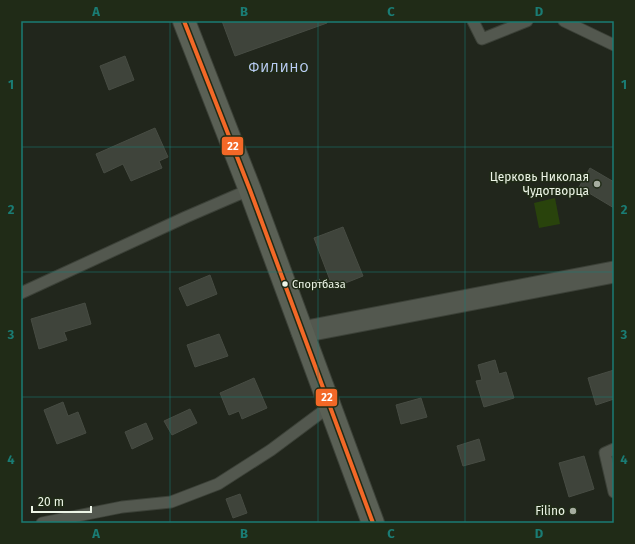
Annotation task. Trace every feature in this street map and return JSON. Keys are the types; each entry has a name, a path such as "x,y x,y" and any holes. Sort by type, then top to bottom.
{"main road":[{"path":"184,21 250,190 373,523"}],"street":[{"path":"302,332 614,272"}],"lane":[{"path":"473,21 482,39 527,21"},
{"path":"564,21 614,45"},
{"path":"21,294 186,217 250,190"},
{"path":"42,523 122,507 171,502 218,484 271,450 330,406"},
{"path":"614,449 605,453 614,492"}],"path":[{"path":"308,284 320,280"}],"green space":[{"path":"555,198 560,224 539,228 534,203"}],"building":[{"path":"222,21 327,21 327,23 235,56"},
{"path":"125,56 134,80 109,90 100,66"},
{"path":"155,128 168,157 159,161 162,168 131,181 123,164 104,173 96,154"},
{"name":"Церковь Николая Чудотворца","path":"590,168 614,182 614,208 579,187"},
{"path":"343,227 363,276 333,288 314,238"},
{"path":"210,275 217,294 187,306 179,288"},
{"path":"85,303 91,324 64,332 67,340 39,349 31,319"},
{"path":"219,334 228,356 195,367 187,345"},
{"path":"495,360 499,374 506,372 514,398 484,407 476,381 482,380 478,365"},
{"path":"614,370 614,399 596,405 588,378"},
{"path":"254,378 267,408 242,419 239,411 229,415 220,393"},
{"path":"421,398 427,417 401,424 396,405"},
{"path":"63,402 68,416 78,412 86,433 57,444 44,410"},
{"path":"190,409 197,423 172,435 164,421"},
{"path":"146,423 153,439 132,449 125,432"},
{"path":"479,439 485,460 463,466 457,446"},
{"path":"584,456 594,489 569,497 559,463"},
{"path":"240,494 247,513 233,518 226,499"}],"transit line":[{"name":"22","path":"184,21 250,190 373,523"}],"place":[{"name":"Церковь Николая Чудотворца","path":"597,184"},
{"name":"Спортбаза","path":"285,284"},
{"name":"Filino","path":"573,511"}],"district":[{"name":"ФИЛИНО","path":"279,67"}]}
